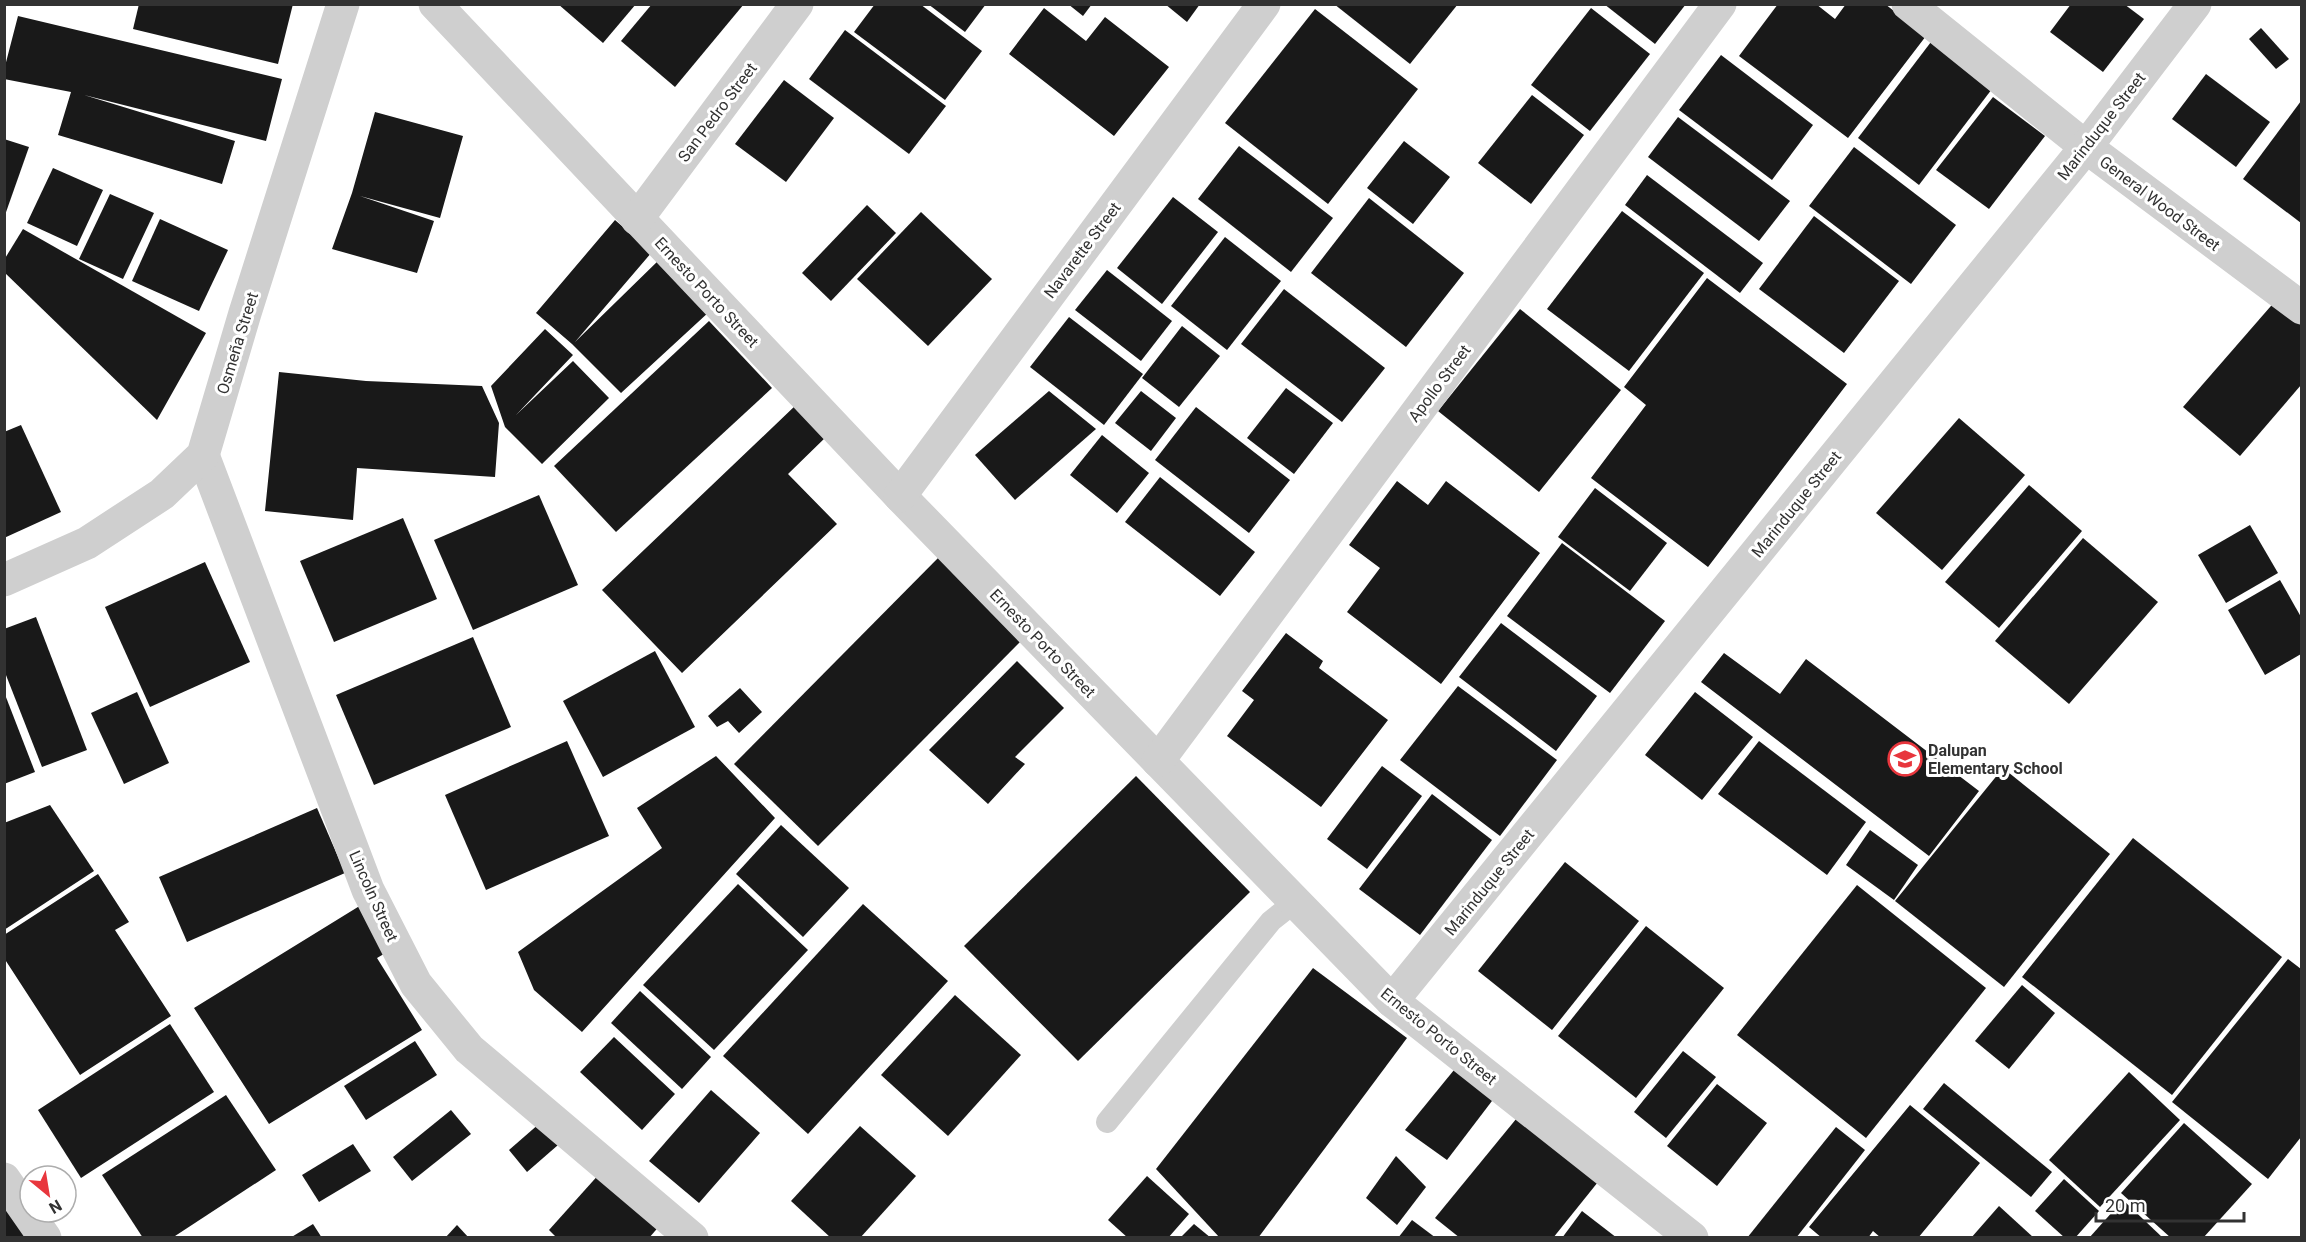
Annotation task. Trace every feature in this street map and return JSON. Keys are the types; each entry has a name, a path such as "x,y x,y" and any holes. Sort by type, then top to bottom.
{"street":[{"name":"Osmeña Street","path":"4,580 87,543 162,494 203,455 245,313 343,4"},
{"name":"Ernesto Porto Street","path":"435,4 900,496 1392,1001 1692,1238"},
{"name":"San Pedro Street","path":"637,219 796,4"},
{"name":"Navarette Street","path":"900,496 1264,4"},
{"name":"Apollo Street","path":"1158,761 1720,4"},
{"name":"General Wood Street","path":"1908,4 2086,147 2301,308"},
{"name":"Marinduque Street","path":"1392,1001 2086,147 2195,4"},
{"name":"Lincoln Street","path":"203,455 368,890 416,984 469,1049 692,1238"},
{"path":"4,1179 45,1238"}],"lane":[{"path":"1107,1122 1271,921 1295,903"}],"building":[{"path":"139,4 293,4 278,64 133,29"},
{"path":"558,4 636,4 603,43"},
{"path":"652,4 744,4 675,87 621,41"},
{"path":"875,4 920,4 982,51 945,100 854,32"},
{"path":"928,4 986,4 965,32"},
{"path":"1068,4 1092,4 1083,16"},
{"path":"1165,4 1200,4 1187,22"},
{"path":"1334,4 1458,4 1410,64"},
{"path":"1604,4 1686,4 1655,44"},
{"path":"1778,4 1816,4 1835,19 1846,4 1885,4 1926,36 1848,138 1739,56"},
{"path":"2071,4 2124,4 2144,19 2103,72 2050,32"},
{"path":"1044,8 1086,41 1105,17 1169,67 1114,136 1009,54"},
{"path":"1591,8 1650,54 1590,131 1531,85"},
{"path":"1315,9 1418,89 1328,204 1225,123"},
{"path":"18,16 282,79 266,141 84,95 235,141 222,184 58,135 71,92 4,79 4,70"},
{"path":"2261,28 2289,59 2276,69 2249,39"},
{"path":"845,30 946,106 909,154 809,79"},
{"path":"1934,38 1995,85 1919,185 1858,138"},
{"path":"1721,55 1813,125 1772,180 1679,110"},
{"path":"2206,74 2270,122 2236,167 2172,119"},
{"path":"784,80 834,118 786,182 735,144"},
{"path":"1532,95 1584,135 1531,204 1478,163"},
{"path":"1993,97 2045,136 1989,209 1936,170"},
{"path":"2301,101 2301,223 2243,179"},
{"path":"375,112 463,136 440,218 360,196 434,221 417,273 332,249 352,193"},
{"path":"1678,117 1790,201 1759,241 1648,157"},
{"path":"4,139 29,147 5,215 4,215"},
{"path":"1404,141 1450,177 1413,224 1367,188"},
{"path":"1239,146 1333,218 1291,272 1198,199"},
{"path":"1854,147 1956,225 1911,284 1809,206"},
{"path":"53,168 103,190 77,246 27,223"},
{"path":"1647,175 1763,263 1740,293 1625,205"},
{"path":"110,194 154,213 123,279 79,259"},
{"path":"1173,197 1218,232 1162,304 1117,268"},
{"path":"1369,198 1464,273 1406,347 1311,273"},
{"path":"867,205 896,233 831,301 802,273"},
{"path":"1622,211 1704,273 1629,371 1547,309"},
{"path":"921,212 992,279 928,346 857,279"},
{"path":"1814,216 1899,281 1844,353 1759,289"},
{"path":"160,219 228,250 199,311 132,281"},
{"path":"615,220 652,252 575,342 661,258 710,311 621,393 572,344 536,313"},
{"path":"23,229 206,333 157,420 4,272 4,260"},
{"path":"1225,237 1281,281 1227,350 1171,306"},
{"path":"1107,270 1172,321 1141,361 1075,310"},
{"path":"1707,278 1847,384 1708,567 1591,478 1646,405 1624,387"},
{"path":"1284,289 1385,368 1342,422 1241,344"},
{"path":"2277,299 2301,320 2301,385 2240,456 2183,407"},
{"path":"1520,309 1621,390 1539,492 1438,411"},
{"path":"1069,317 1143,374 1104,425 1030,367"},
{"path":"709,321 772,388 616,532 554,466"},
{"path":"1182,326 1220,356 1179,407 1142,378"},
{"path":"545,329 573,355 516,415 573,361 609,398 542,464 505,427 491,386"},
{"path":"279,372 366,381 482,386 499,423 495,477 357,468 353,520 265,511"},
{"path":"1286,388 1333,423 1294,474 1247,438"},
{"path":"1049,391 1096,429 1015,500 975,455"},
{"path":"1141,391 1176,418 1151,451 1115,423"},
{"path":"797,404 828,435 788,474 837,524 682,673 602,590"},
{"path":"1196,407 1290,480 1249,533 1155,460"},
{"path":"1959,418 2025,475 1942,570 1876,513"},
{"path":"21,425 61,512 4,538 4,432"},
{"path":"1102,435 1149,473 1117,513 1070,475"},
{"path":"1160,477 1255,552 1220,596 1125,522"},
{"path":"1397,481 1428,505 1446,481 1540,553 1441,684 1347,612 1380,568 1349,545"},
{"path":"2029,485 2082,531 1999,628 1945,582"},
{"path":"1595,488 1667,543 1630,591 1558,537"},
{"path":"539,495 578,585 473,630 434,540"},
{"path":"403,518 437,599 334,642 300,561"},
{"path":"2250,525 2278,573 2226,603 2198,555"},
{"path":"2083,538 2158,602 2069,704 1995,641"},
{"path":"1562,543 1665,621 1610,693 1507,616"},
{"path":"941,555 1025,637 818,846 734,764"},
{"path":"205,562 250,662 150,707 105,607"},
{"path":"2280,580 2301,617 2301,654 2265,675 2228,610"},
{"path":"36,617 87,750 42,767 4,670 4,629"},
{"path":"1501,623 1597,696 1556,751 1459,677"},
{"path":"1286,633 1323,661 1319,668 1388,720 1321,807 1227,736 1254,700 1242,691"},
{"path":"473,637 511,727 374,785 336,695"},
{"path":"655,651 695,727 603,777 563,701"},
{"path":"1724,653 1780,694 1806,659 1979,791 1929,856 1701,682"},
{"path":"1017,661 1064,708 1015,757 1025,764 988,804 929,750"},
{"path":"1458,686 1557,760 1500,836 1400,760"},
{"path":"740,688 762,712 739,733 728,721 717,727 708,716"},
{"path":"4,692 35,772 4,784"},
{"path":"137,692 169,763 124,784 91,713"},
{"path":"1695,692 1753,737 1702,800 1645,755"},
{"path":"567,741 609,836 486,890 445,795"},
{"path":"1759,741 1866,822 1827,875 1718,794"},
{"path":"716,756 775,818 582,1032 534,990 518,952 662,848 637,808"},
{"path":"1382,766 1422,796 1367,869 1327,839"},
{"path":"2003,768 2110,854 2004,987 1895,901"},
{"path":"1136,776 1250,892 1078,1061 964,946"},
{"path":"1432,794 1492,840 1420,935 1359,889"},
{"path":"50,805 94,871 4,930 4,823"},
{"path":"317,808 345,873 187,942 159,877"},
{"path":"781,825 849,888 803,937 736,874"},
{"path":"1870,830 1918,865 1894,900 1846,865"},
{"path":"2133,838 2282,957 2172,1095 2022,977"},
{"path":"1565,862 1639,921 1552,1030 1478,971"},
{"path":"98,874 129,922 115,930 171,1016 80,1075 4,958 4,935"},
{"path":"738,884 808,950 714,1050 643,985"},
{"path":"1857,885 1986,988 1866,1138 1737,1035"},
{"path":"366,902 394,948 377,958 422,1030 269,1124 194,1008"},
{"path":"863,904 948,981 808,1134 723,1056"},
{"path":"1646,926 1724,988 1636,1098 1558,1036"},
{"path":"2288,959 2301,969 2301,1137 2268,1179 2172,1102"},
{"path":"1313,968 1407,1038 1258,1238 1220,1238 1156,1169"},
{"path":"2022,985 2055,1013 2009,1069 1975,1041"},
{"path":"640,991 711,1057 682,1089 611,1023"},
{"path":"955,995 1021,1055 948,1136 881,1075"},
{"path":"170,1024 214,1092 81,1178 78,1173 78,1164 72,1164 38,1110"},
{"path":"614,1037 675,1094 642,1130 580,1072"},
{"path":"415,1041 437,1075 366,1120 344,1086"},
{"path":"1683,1051 1716,1077 1666,1138 1634,1112"},
{"path":"1454,1070 1495,1097 1447,1160 1405,1130"},
{"path":"2129,1072 2180,1120 2100,1207 2049,1160"},
{"path":"1944,1083 2052,1172 2031,1197 1923,1109"},
{"path":"1717,1084 1767,1123 1717,1186 1667,1146"},
{"path":"711,1090 760,1133 699,1203 649,1161"},
{"path":"226,1095 276,1170 172,1238 143,1238 102,1175"},
{"path":"1910,1105 1980,1163 1918,1238 1881,1238 1873,1231 1868,1238 1822,1238 1809,1227"},
{"path":"451,1110 471,1134 412,1181 393,1157"},
{"path":"1521,1113 1602,1177 1553,1238 1460,1238 1435,1218"},
{"path":"540,1123 558,1145 527,1172 509,1150"},
{"path":"2184,1123 2252,1184 2203,1238 2171,1238 2121,1193"},
{"path":"860,1126 916,1176 860,1238 831,1238 791,1201"},
{"path":"1836,1127 1865,1150 1796,1238 1747,1238"},
{"path":"353,1144 371,1171 319,1202 302,1175"},
{"path":"1396,1156 1426,1187 1397,1225 1366,1198"},
{"path":"601,1172 661,1224 649,1238 557,1238 549,1230"},
{"path":"1147,1176 1189,1214 1168,1238 1128,1238 1108,1220"},
{"path":"2064,1179 2099,1211 2075,1238 2065,1238 2035,1211"},
{"path":"2123,1200 2163,1238 2089,1238"},
{"path":"4,1202 28,1238 4,1238"},
{"path":"1999,1206 2034,1238 1971,1238"},
{"path":"1582,1211 1617,1238 1562,1238"},
{"path":"1412,1220 1436,1238 1398,1238"},
{"path":"313,1224 322,1238 290,1238"},
{"path":"1194,1224 1211,1238 1180,1238"},
{"path":"457,1225 469,1238 445,1238"}],"place":[{"name":"Dalupan Elementary School","path":"1905,759"}]}
